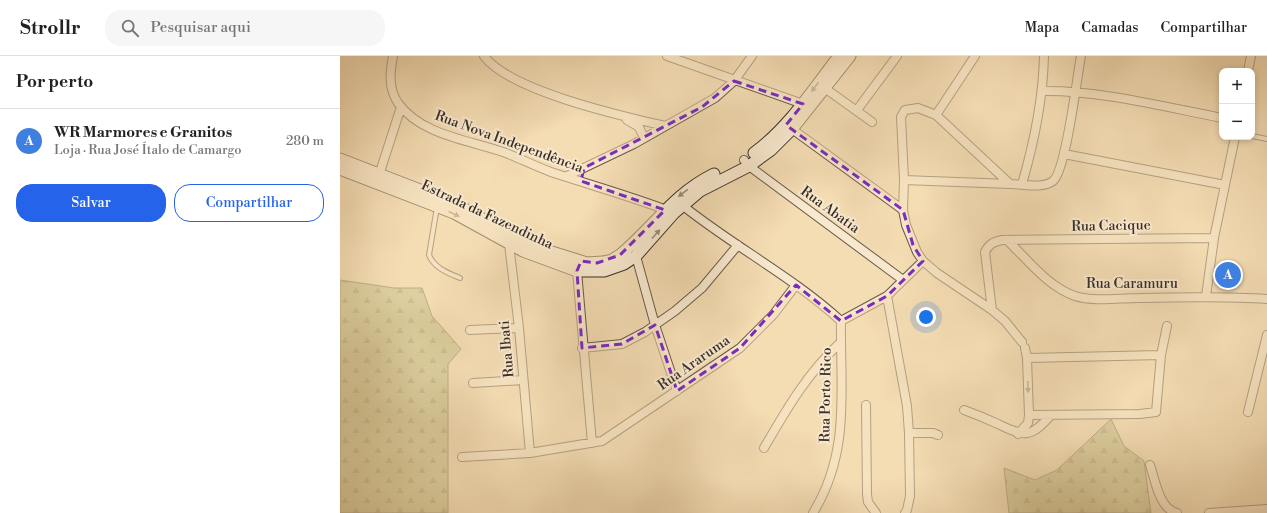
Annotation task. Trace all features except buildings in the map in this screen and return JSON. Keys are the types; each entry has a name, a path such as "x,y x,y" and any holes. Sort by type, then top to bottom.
{"main road":[{"name":"Estrada da Fazendinha","path":"340,169 437,206 473,223 508,244 579,266 604,272 624,264 636,256 674,209 677,197 701,181 746,163 775,136 839,56"},
{"name":"Estrada da Fazendinha","path":"340,159 456,204 526,244 579,266 612,260 629,248 674,209 710,184 771,150 792,129 826,89 850,56"}],"street":[{"name":"Rua Nova Independência","path":"393,56 390,84 393,95 401,107 417,121 435,132 506,154 581,181 674,209"},
{"path":"484,56 501,72 520,82 564,98 662,128"},
{"path":"667,56 802,104"},
{"path":"567,176 644,138 715,98 734,81 752,56"},
{"path":"857,110 897,56"},
{"path":"936,115 975,56"},
{"path":"1022,184 1042,91 1044,56"},
{"path":"904,180 1010,184 1046,184 1052,182 1059,172 1064,154 1080,56"},
{"path":"1248,68 1249,56"},
{"path":"826,89 872,122"},
{"path":"1042,91 1074,91 1219,117"},
{"path":"379,175 401,107"},
{"path":"1010,184 936,115 918,108 910,108 905,110 901,117 904,180 903,210 906,225 913,245 923,261 937,273 992,310 1005,321 1023,345 1027,358 1029,415 1028,423 1018,434"},
{"path":"623,117 639,128 644,138"},
{"path":"792,129 903,210"},
{"path":"1206,296 1214,238 1234,140"},
{"path":"1064,154 1225,185"},
{"name":"Rua Abatia","path":"746,163 903,280"},
{"path":"581,181 584,168"},
{"path":"674,209 702,222 738,245 796,285 841,321 887,296 923,261"},
{"name":"Rua Cacique","path":"992,310 985,252 988,245 995,242 1008,240 1214,238"},
{"name":"Rua Caramuru","path":"1008,240 1041,273 1060,288 1076,296 1108,298 1206,296 1267,299"},
{"name":"Rua Ibati","path":"508,244 519,328 530,453"},
{"path":"582,348 622,344 632,340 655,325 675,311 702,288 738,245"},
{"path":"636,256 655,325 677,391"},
{"path":"579,266 582,348 592,443"},
{"name":"Rua Araruma","path":"462,457 530,453 592,443 609,437 740,348 773,315 796,285"},
{"path":"887,296 907,406 910,496 908,510 905,513"},
{"name":"Rua Porto Rico","path":"813,513 825,493 837,458 841,414 841,321"},
{"path":"1029,415 1140,414 1156,412 1161,355 1167,326"},
{"path":"470,330 519,328"},
{"path":"1248,412 1267,335"},
{"path":"764,448 791,403 808,380 841,342"},
{"path":"1027,358 1161,355"},
{"path":"473,383 523,380"},
{"path":"866,405 867,494 868,502 876,513"},
{"path":"964,410 1018,434 1028,433 1034,430 1051,415"},
{"path":"909,433 934,433 938,435"},
{"path":"1150,465 1162,499 1166,506 1177,513"},
{"path":"1209,513 1267,508"}],"lane":[{"path":"1255,137 1267,139"},
{"path":"437,206 429,255 432,262 436,265 448,273 460,278"}],"highlighted area":[{"path":"734,81 803,104 786,125 903,210 913,245 923,261 887,296 841,321 796,285 740,348 677,391 655,325 622,344 582,348 577,271 581,261 597,263 620,255 665,210 581,181 584,168 702,107"}],"green space":[{"path":"340,280 394,288 422,288 432,316 461,349 448,364 448,513 340,513"},
{"path":"1111,419 1124,446 1144,461 1151,513 1009,513 1004,468 1035,480 1057,470"}],"place":[{"name":"WR Marmores e Granitos","path":"1228,275"}]}
